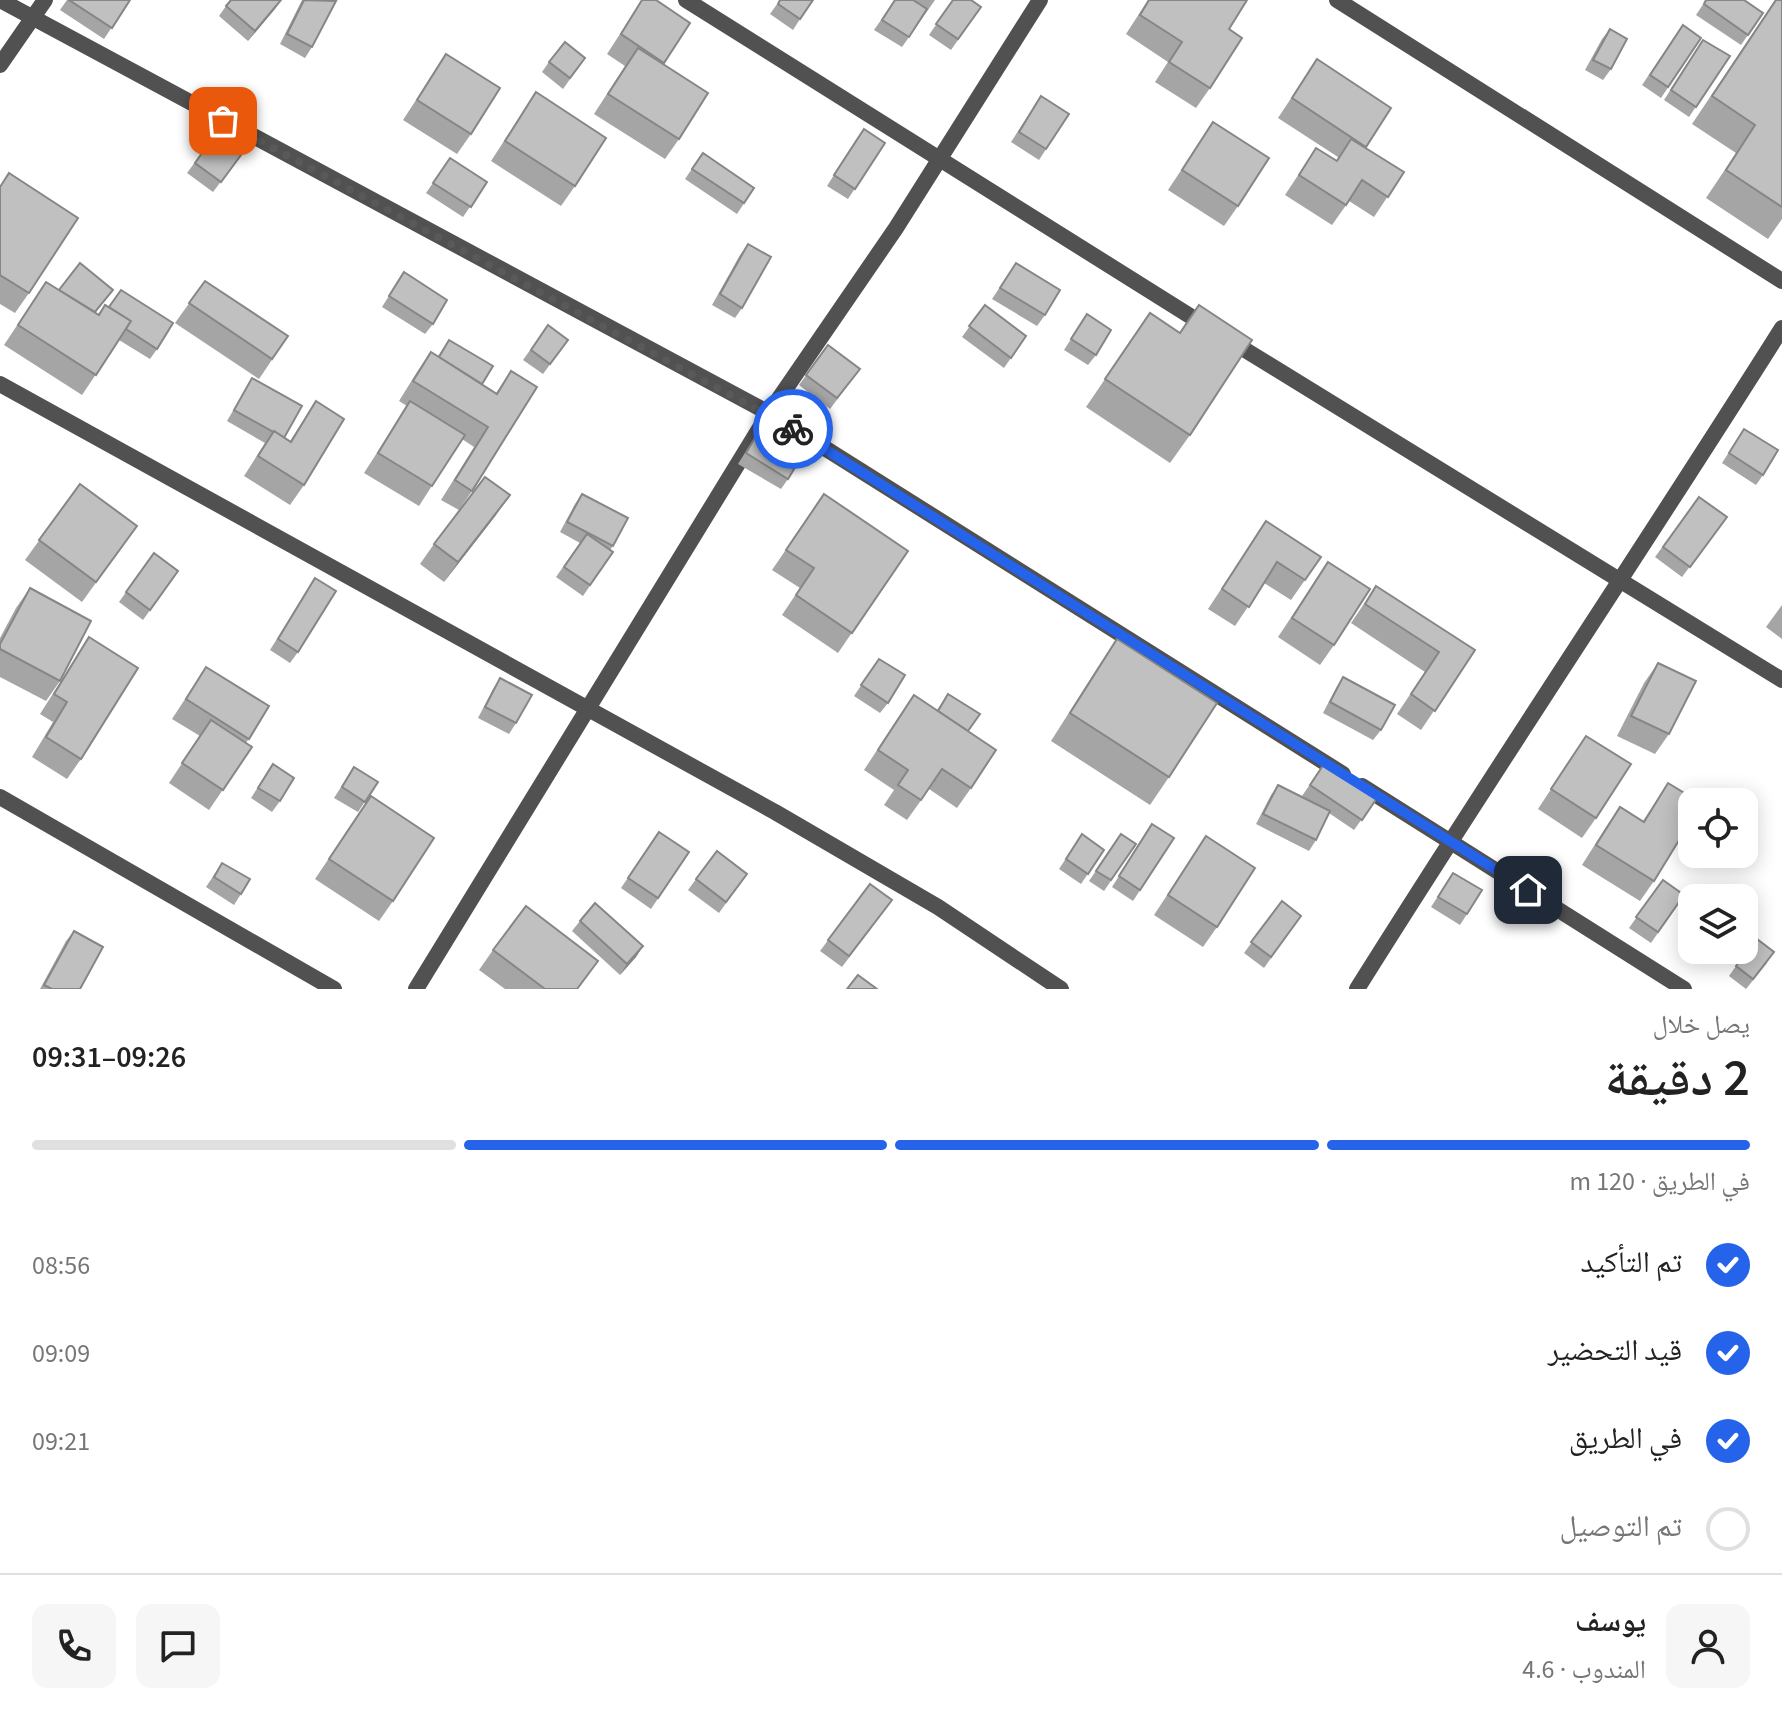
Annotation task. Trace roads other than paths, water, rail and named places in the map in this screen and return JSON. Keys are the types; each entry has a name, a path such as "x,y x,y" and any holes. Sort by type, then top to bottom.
{"street":[{"path":"0,0 769,413 1684,989"},
{"path":"0,65 45,0"},
{"path":"686,0 939,160 1782,680"},
{"path":"416,989 769,413 896,228 1040,0"},
{"path":"1337,0 1782,281"},
{"path":"1357,989 1450,841 1621,583 1782,328"},
{"path":"0,384 775,812 938,907 1061,989"},
{"path":"0,797 334,989"}]}
